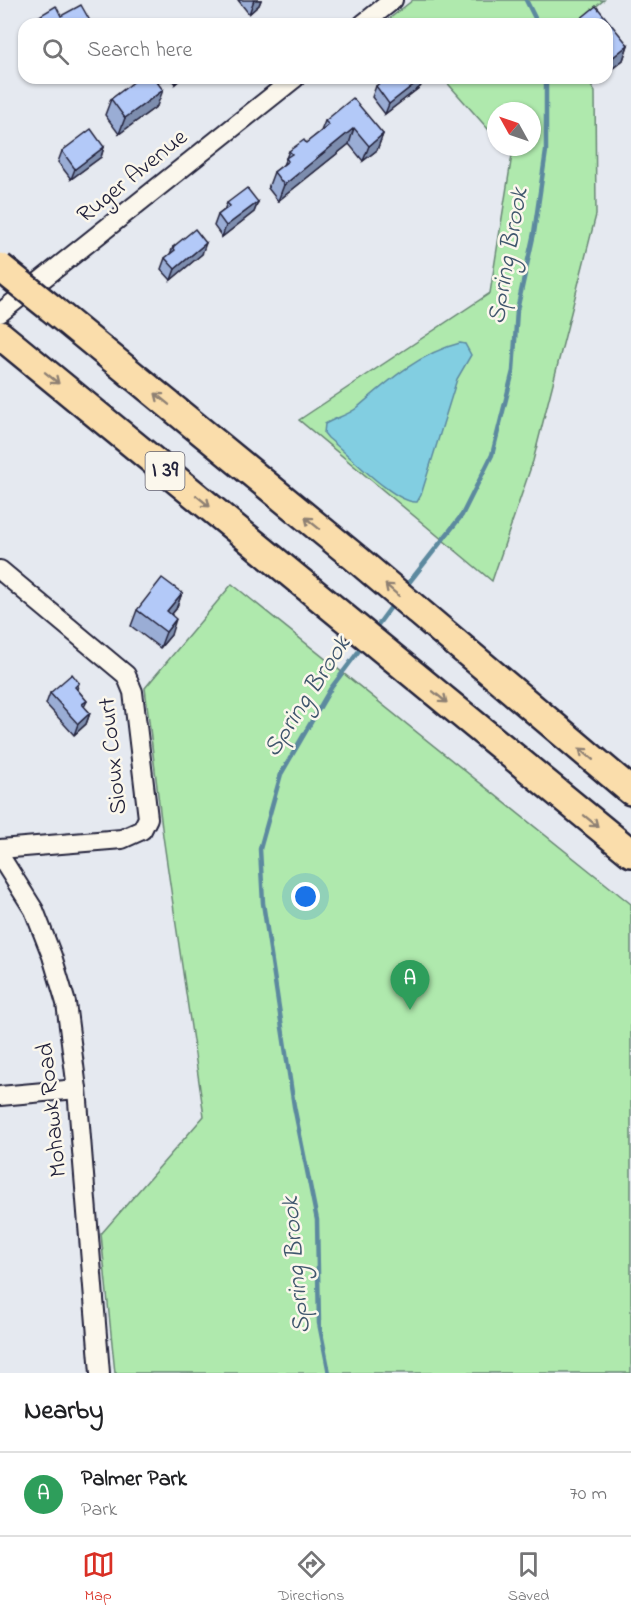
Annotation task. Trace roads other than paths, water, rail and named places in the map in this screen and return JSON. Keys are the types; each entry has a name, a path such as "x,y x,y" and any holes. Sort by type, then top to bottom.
{"highway":[{"name":"I 39","path":"0,267 358,560 631,791"},
{"name":"I 39","path":"3,338 631,854"}],"street":[{"path":"370,18 393,0"},
{"name":"Ruger Avenue","path":"0,313 287,84"},
{"name":"Sioux Court","path":"0,570 111,660 130,683 148,818 142,830 122,839 0,849"},
{"name":"Mohawk Road","path":"0,856 34,910 52,956 66,1003 77,1089 100,1373"},
{"path":"0,1096 77,1089"}],"water":[{"path":"460,343 465,344 471,355 457,379 421,495 417,502 408,501 384,487 328,438 324,433 325,424 354,410 418,361"}],"waterway":[{"name":"Spring Brook","path":"526,0 535,18"},
{"name":"Spring Brook","path":"404,589 462,515 492,455 513,371 517,310 534,233 546,151 546,84"},
{"name":"Spring Brook","path":"374,630 394,603"},
{"name":"Spring Brook","path":"329,1373 319,1323 317,1220 294,1106 263,903 260,849 281,774 331,688 364,644"}],"place":[{"name":"Palmer Park","path":"410,1010"}]}
